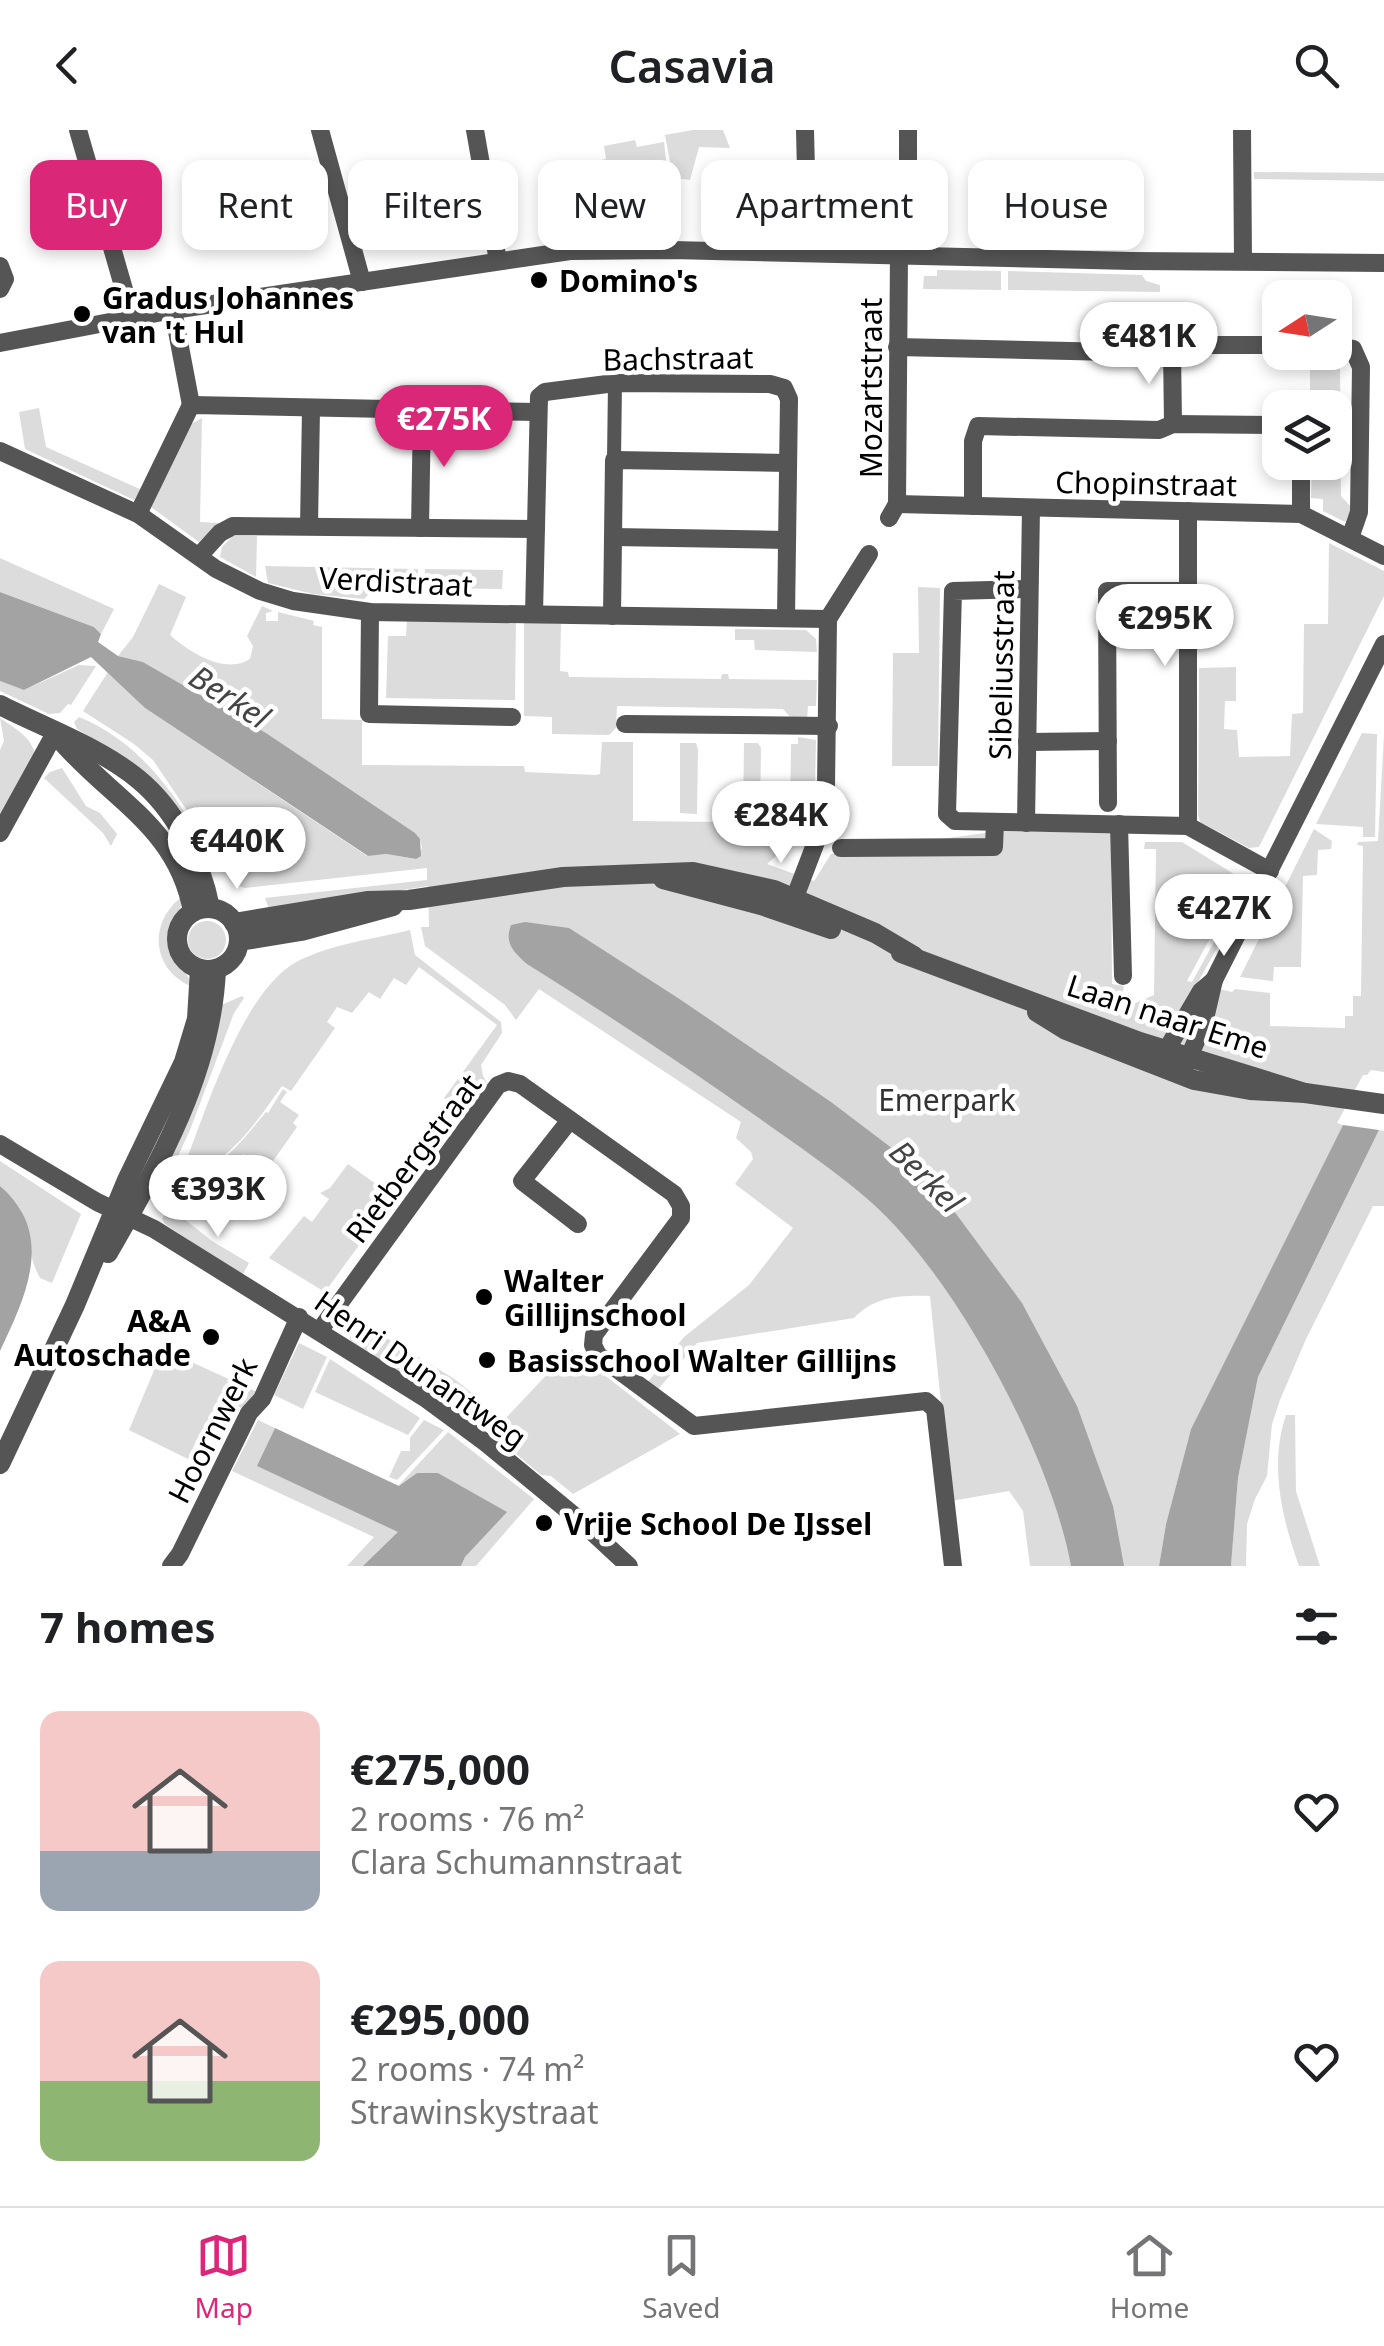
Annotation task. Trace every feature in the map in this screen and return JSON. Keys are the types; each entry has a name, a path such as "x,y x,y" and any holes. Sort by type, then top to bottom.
{"street":[{"path":"78,130 132,317"},
{"path":"320,130 362,282"},
{"path":"474,130 498,261"},
{"path":"805,130 808,254"},
{"path":"908,130 908,160"},
{"path":"1242,130 1243,261"},
{"path":"1,337 570,252 808,254 872,250"},
{"name":"Mozartstraat","path":"893,511 904,250"},
{"path":"948,250 1384,263"},
{"path":"0,266 4,279 0,289"},
{"path":"138,514 190,405 173,310"},
{"path":"898,347 1156,353 1188,345 1262,345"},
{"path":"1172,349 1173,424"},
{"path":"1350,538 1359,512 1361,367 1352,349"},
{"path":"612,616 615,384"},
{"name":"Bachstraat","path":"537,412 539,397 545,392 615,384 770,384 784,388 788,400 786,618"},
{"path":"190,405 537,412 534,614"},
{"path":"308,526 311,409"},
{"path":"420,528 422,411"},
{"path":"973,506 974,440 978,426 1159,430 1173,424 1262,425"},
{"name":"Verdistraat","path":"0,451 138,514 216,569 293,602 370,612 828,619"},
{"path":"614,460 788,463"},
{"path":"1301,480 1301,514"},
{"name":"Chopinstraat","path":"893,511 973,506 1301,514 1384,556"},
{"name":"Sibeliusstraat","path":"1026,823 1031,508"},
{"path":"1188,511 1188,826"},
{"path":"199,556 227,527 536,529"},
{"path":"614,537 787,540"},
{"path":"792,906 821,822 828,772 828,619 869,554"},
{"path":"1030,590 953,590 948,814 955,822 1188,826 1270,871"},
{"path":"1108,803 1107,591 1190,591"},
{"path":"370,612 369,714 512,717"},
{"path":"1185,1066 1204,1023 1214,980 1384,644"},
{"path":"0,705 54,733 84,768 142,814 201,910"},
{"path":"624,724 829,726"},
{"path":"0,833 54,733"},
{"path":"1028,742 1108,741"},
{"path":"841,848 994,847 995,822"},
{"path":"1118,824 1123,976"},
{"name":"Laan naar Eme","path":"236,932 370,915 409,900 548,879 694,872 759,885 792,906 875,933 914,956 1012,997 1076,1016 1185,1066 1305,1093 1384,1104"},
{"path":"201,910 224,912 236,932 232,958 208,969 184,959 177,942 180,925 201,910"},
{"path":"121,1214 126,1180 194,1036 208,969"},
{"path":"0,1464 121,1214 146,1189 202,1062 214,1012 208,969"},
{"path":"1162,1058 1201,991 1214,980"},
{"name":"Rietbergstraat","path":"320,1330 498,1085 508,1081 520,1084 674,1194 681,1206 680,1218 594,1335 598,1355 694,1426 926,1401 934,1409 953,1566"},
{"path":"570,1120 522,1181 578,1224"},
{"name":"Henri Dunantweg","path":"0,1144 299,1317 457,1420 578,1518 629,1566"},
{"name":"Hoornwerk","path":"171,1566 248,1414 262,1399 299,1317"}],"green space":[{"path":"723,130 730,148 699,147 690,180 681,179 681,160 670,160 665,135"},
{"path":"635,140 637,147 664,142 666,160 601,160 606,159 604,146"},
{"path":"1254,172 1384,173 1384,181 1254,179"},
{"path":"937,270 1001,271 1001,290 923,289 924,276 937,276"},
{"path":"1008,271 1142,275 1146,281 1160,285 1160,292 1008,290"},
{"path":"1310,370 1340,370 1340,390 1310,390"},
{"path":"39,408 46,447 142,490 134,500 25,449 19,412"},
{"path":"202,418 200,522 219,523 199,542 151,507 189,425"},
{"path":"1312,480 1341,480 1341,496 1352,508 1345,522 1323,511 1323,499 1311,498"},
{"path":"233,536 257,536 256,577 220,557 222,547"},
{"path":"1329,543 1384,571 1384,596 1259,847 1249,848 1200,822 1198,815 1199,668 1236,667 1236,701 1225,701 1224,729 1237,730 1239,757 1290,756 1292,714 1303,713 1304,624 1328,624"},
{"path":"0,558 114,609 101,634 94,627 0,592"},
{"path":"265,566 418,569 418,588 375,588 364,599 313,594 268,583"},
{"path":"425,569 503,570 502,589 424,588"},
{"name":"Emerpark","path":"159,584 186,597 170,635 197,654 219,663 250,659 253,646 247,636 262,606 273,611 266,613 266,621 278,621 278,612 314,621 313,625 322,627 322,719 362,720 362,765 524,766 525,772 596,775 600,774 602,742 633,742 633,821 808,823 767,864 814,881 831,854 1000,831 1111,833 1112,984 1124,986 1121,1001 1126,1007 1154,995 1156,849 1144,849 1145,842 1182,842 1242,879 1187,981 1192,982 1248,880 1253,883 1197,984 1232,992 1235,989 1270,993 1270,1026 1345,1028 1345,1016 1353,1016 1353,996 1361,996 1363,846 1357,845 1378,841 1384,735 1384,1072 1371,1070 1363,1075 1337,1123 1343,1125 1191,1429 1159,1566 1030,1566 1023,1511 1009,1491 951,1501 930,1296 889,1298 854,1318 697,1343 656,1392 646,1384 684,1337 749,1285 793,1228 735,1184 753,1159 736,1138 741,1122 539,989 516,1020 505,1005 425,946 421,927 429,927 428,886 270,912 265,898 427,880 427,868 238,886 153,760 83,711 108,672 145,708 367,856 386,854 416,859 422,848 420,839 266,733 143,662 118,656 133,637"},
{"path":"918,587 940,588 938,766 892,766 893,653 919,653"},
{"path":"407,620 516,621 515,700 386,698 388,636 406,636"},
{"path":"524,621 561,624 560,671 568,672 569,677 721,679 722,674 728,674 729,679 817,680 816,706 808,706 807,720 793,720 783,709 617,706 616,728 609,735 552,734 552,717 524,716"},
{"path":"735,629 806,630 816,639 817,652 755,650 754,640 735,640"},
{"path":"79,665 96,666 71,705 60,713 49,714 0,691 0,681 24,690"},
{"path":"79,717 115,737 146,763 194,827 140,773 77,729 74,722"},
{"path":"0,718 27,739 36,757 0,817 0,750 4,741"},
{"path":"1362,733 1377,734 1375,837 1363,837 1363,827 1316,824"},
{"path":"798,737 816,740 810,815 790,815 791,744 798,744"},
{"path":"680,743 696,743 698,750 697,814 680,813"},
{"path":"744,743 758,743 761,748 760,815 743,815"},
{"path":"62,768 86,806 100,813 117,834 111,846 103,833 44,778"},
{"path":"1314,829 1332,841 1331,849 1318,850 1317,875 1303,876 1301,967 1274,967 1273,981 1240,977"},
{"path":"183,896 169,936 172,952 193,987 169,970 159,945 164,919"},
{"path":"207,921 220,927 226,940 220,953 207,959 194,953 188,940 194,927"},
{"path":"410,930 415,955 501,1022 502,1033 481,1065 489,1086 468,1115 444,1098 497,1025 419,967 406,985 394,978 380,999 369,992 352,1013 337,1007 327,1022 335,1028 291,1091 282,1086 226,1154 197,1171 181,1174 242,1026 278,976 298,961 325,950"},
{"path":"242,996 165,1184 154,1179 219,1006"},
{"path":"283,1089 287,1092 280,1102 299,1115 293,1123 297,1127 266,1171 243,1154 211,1200 196,1190 188,1201 179,1195 176,1187 180,1176 206,1170 229,1154 268,1113"},
{"path":"1379,1130 1384,1131 1384,1206 1373,1206 1280,1400 1272,1424 1267,1476 1247,1524 1246,1566 1231,1566 1238,1478 1258,1377"},
{"path":"0,1161 81,1214 52,1283 40,1278 21,1210 0,1186"},
{"path":"348,1164 394,1197 325,1292 269,1258 304,1216 312,1222 329,1199 320,1193 330,1188"},
{"path":"169,1207 212,1241 249,1263 242,1276 165,1224 162,1219"},
{"path":"355,1319 453,1378 478,1398 464,1415 350,1340 350,1327"},
{"path":"299,1343 327,1357 303,1409 274,1395"},
{"path":"163,1349 257,1392 248,1404 236,1410 222,1441 199,1435 188,1459 129,1430"},
{"path":"571,1349 680,1434 573,1494 551,1476 541,1475 475,1419 487,1406 504,1420"},
{"path":"330,1359 420,1418 408,1435 315,1392"},
{"path":"1286,1415 1295,1415 1296,1491 1320,1566 1299,1566 1287,1529 1278,1472"},
{"path":"258,1420 275,1428 258,1466 399,1532 365,1566 347,1566 374,1537 232,1471"},
{"path":"424,1420 444,1430 397,1480 389,1477 401,1451 410,1451 410,1438"},
{"path":"448,1432 534,1499 476,1566 461,1566 506,1512 438,1473 417,1473 398,1486"}],"shaded area":[{"path":"0,592 94,627 101,634 98,642 118,656 143,662 266,733 415,833 420,839 421,856 368,856 145,708 91,657 24,690 0,681"},
{"path":"525,922 569,928 678,998 893,1149 951,1207 1022,1303 1077,1406 1113,1506 1124,1566 1071,1566 1043,1473 996,1371 936,1276 904,1236 872,1203 815,1158 527,964 514,951 509,937 511,925"},
{"path":"1343,1125 1379,1130 1258,1377 1238,1478 1231,1566 1159,1566 1191,1429"},
{"path":"0,1186 27,1224 31,1266 19,1309 0,1351"},
{"path":"275,1428 399,1486 417,1473 438,1473 507,1512 461,1566 363,1566 398,1532 257,1466"}],"place":[{"name":"Domino's","path":"539,280"},
{"name":"Gradus Johannes van 't Hul","path":"82,314"},
{"name":"Walter Gillijnschool","path":"484,1297"},
{"name":"A&A Autoschade","path":"211,1337"},
{"name":"Basisschool Walter Gillijns","path":"487,1360"},
{"name":"Vrije School De IJssel","path":"544,1523"}],"water label":[{"name":"Berkel","path":"230,696"},
{"name":"Berkel","path":"927,1176"}]}
